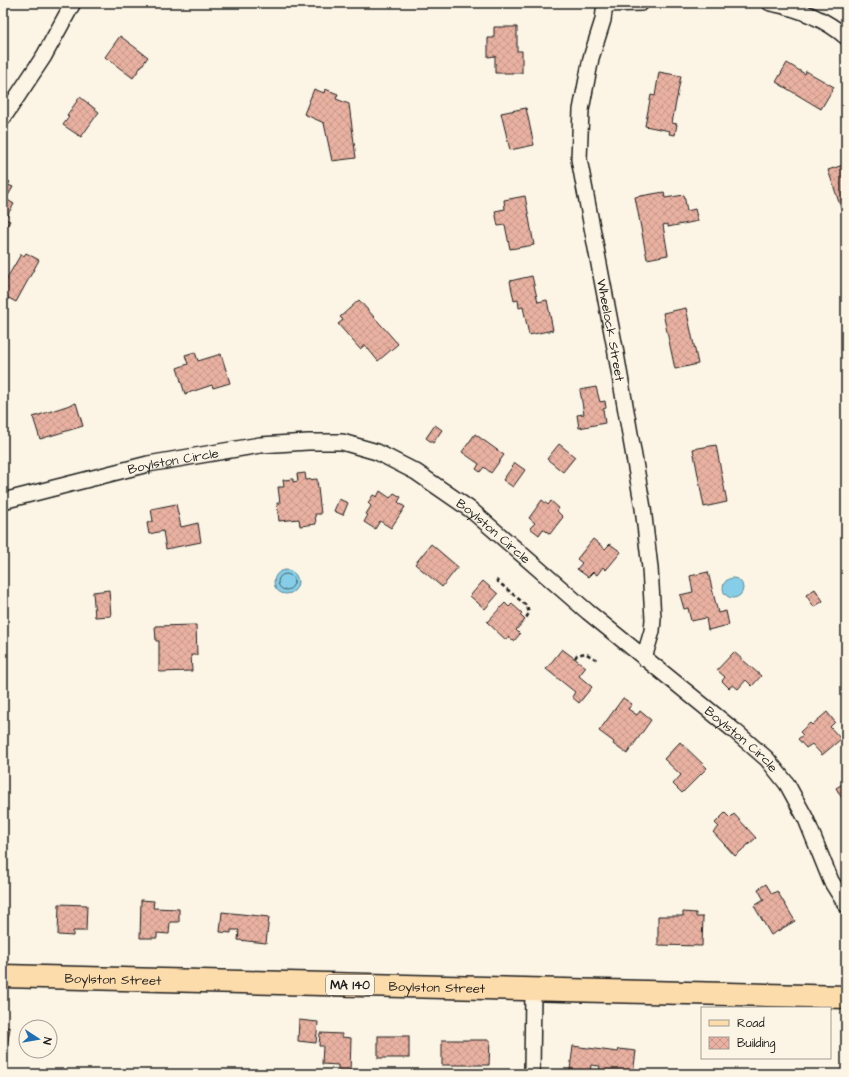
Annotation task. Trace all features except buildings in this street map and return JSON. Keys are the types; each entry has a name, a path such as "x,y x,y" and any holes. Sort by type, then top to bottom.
{"main road":[{"name":"Boylston Street","path":"3,976 846,997"}],"street":[{"path":"3,118 44,56 73,3"},
{"path":"605,4 641,3"},
{"path":"770,3 795,9 812,16 846,37"},
{"name":"Wheelock Street","path":"605,4 603,20 591,58 581,110 579,159 616,348 643,508 650,568 653,619 652,631 644,658"},
{"name":"Boylston Circle","path":"3,501 148,464 260,445 308,442 342,442 377,452 409,469 471,510 588,612 767,759 787,784 806,818 831,881 846,905"},
{"path":"532,1074 533,990"}],"path":[{"path":"496,580 527,606 529,613 526,618"},
{"path":"575,658 577,655 585,653 599,661"}],"water":[{"path":"286,570 291,571 297,577 297,587 291,593 286,594 281,593 275,587 274,582 275,577 281,571"},
{"path":"733,578 740,581 743,588 740,595 733,598 726,595 723,588 726,581"}]}
